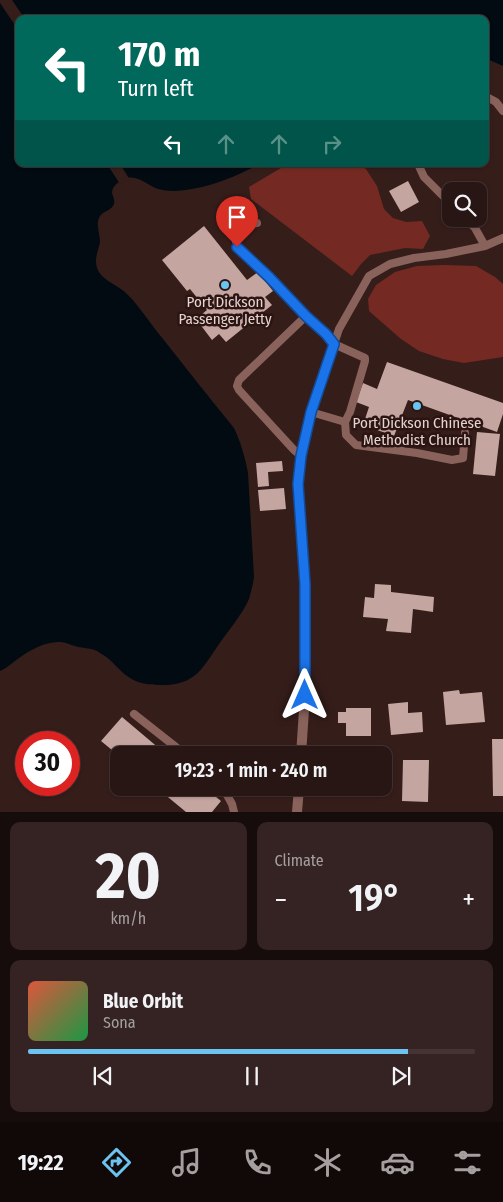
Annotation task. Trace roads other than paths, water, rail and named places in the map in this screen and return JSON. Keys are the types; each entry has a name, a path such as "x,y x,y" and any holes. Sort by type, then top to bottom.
{"street":[{"path":"302,746 305,695 305,584 298,484 301,456 311,412 334,344"},
{"path":"297,812 298,796"}],"lane":[{"path":"489,98 496,102 503,111"},
{"path":"419,167 424,177 442,195"},
{"path":"257,223 249,226 236,242 237,247 334,344 365,358 366,361 353,404 345,422 346,435 356,445 452,460 462,458 465,433"},
{"path":"474,227 485,246"},
{"path":"334,344 346,315 369,276 390,264 485,246 503,238"},
{"path":"301,456 237,386 239,380 306,316"},
{"path":"311,412 345,422"},
{"path":"134,714 175,746"},
{"path":"228,796 234,812"}],"place":[{"name":"Port Dickson Passenger Jetty","path":"225,285"},
{"name":"Port Dickson Chinese Methodist Church","path":"417,406"}]}
